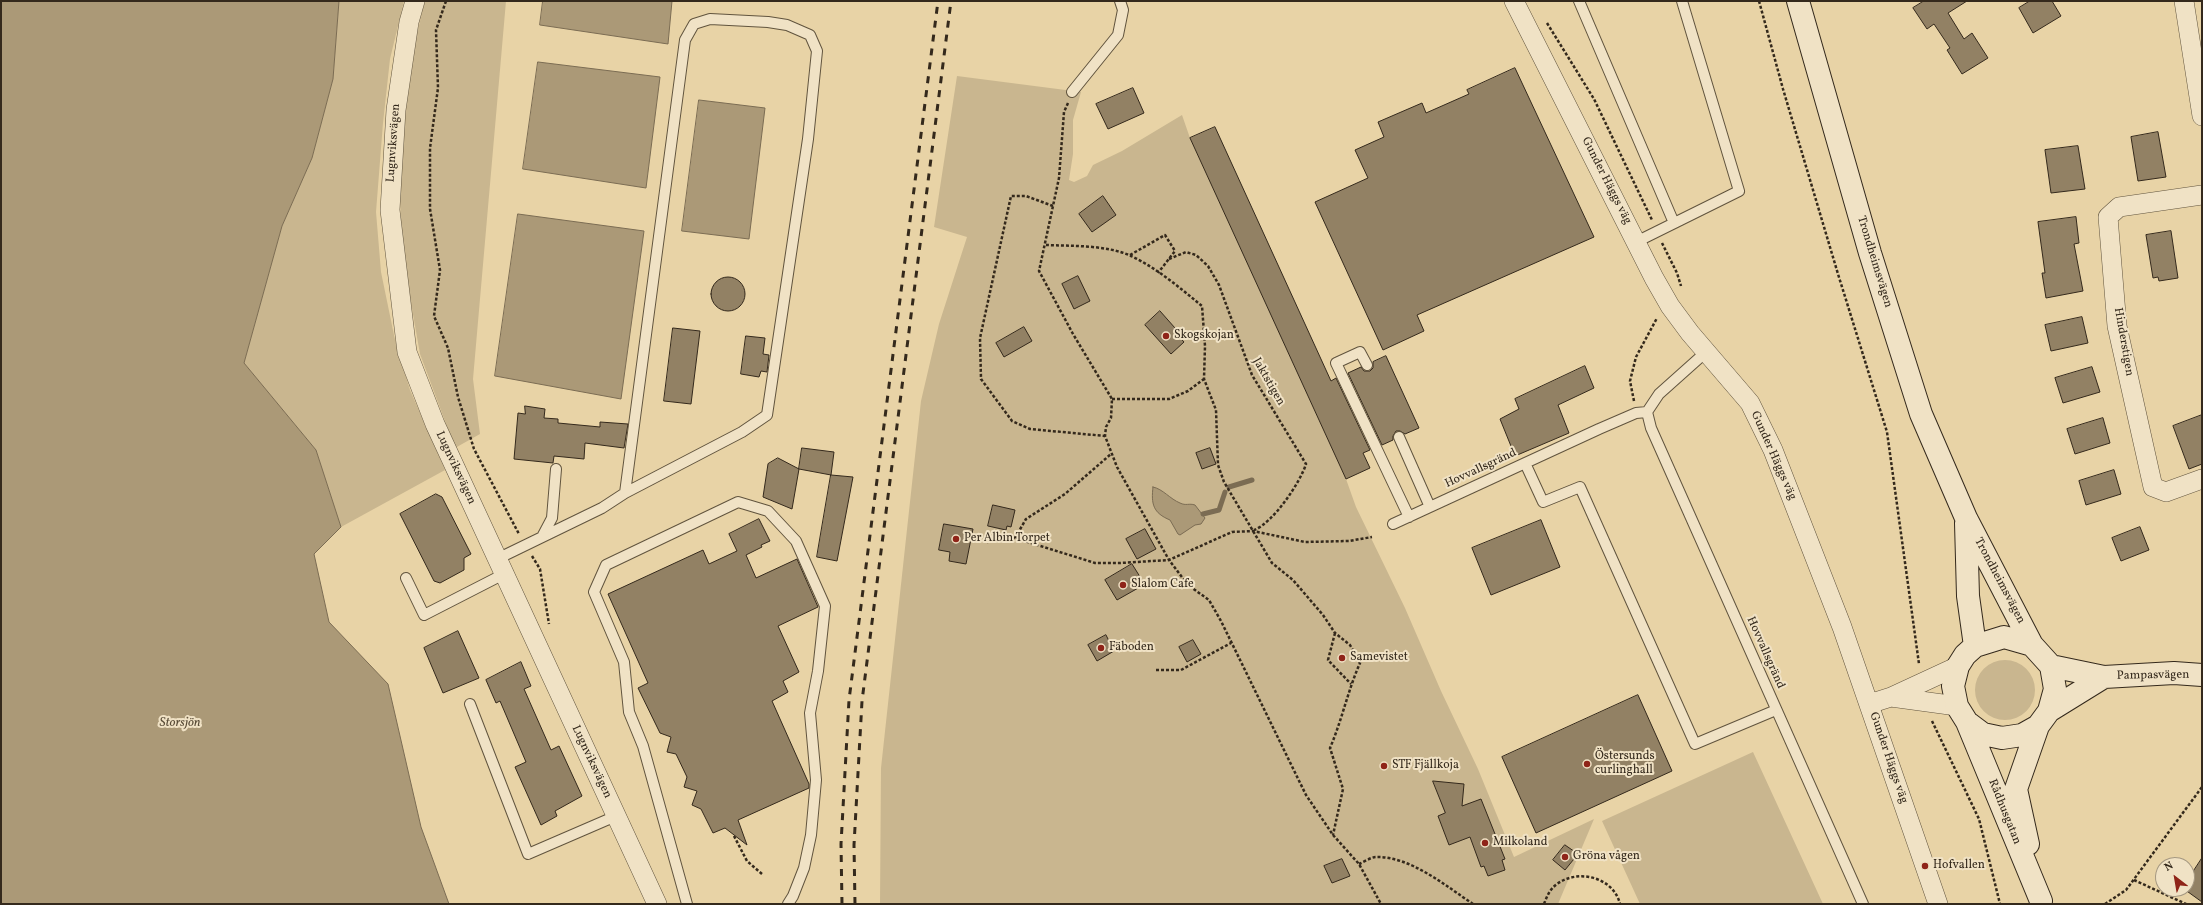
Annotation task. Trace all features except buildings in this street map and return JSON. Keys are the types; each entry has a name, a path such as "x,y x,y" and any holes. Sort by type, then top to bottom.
{"main road":[{"name":"Trondheimsvägen","path":"1798,1 1870,253 1921,414 1966,518 2032,645"},
{"name":"Trondheimsvägen","path":"1966,518 1968,596 1975,646"},
{"path":"2004,637 2032,645 2050,666 2055,689 2043,719 2022,735 2002,738 1983,734 1962,714 1953,686 1958,666 1965,655 1975,646 2004,637"},
{"name":"Pampasvägen","path":"2050,666 2104,677 2174,673 2202,675"},
{"name":"Pampasvägen","path":"2043,719 2104,677"},
{"name":"Rådhusgatan","path":"1962,714 2041,903"},
{"name":"Rådhusgatan","path":"2041,903 2016,789 2043,719"}],"street":[{"name":"Lugnviksvägen","path":"415,1 409,22 396,110 390,210 398,290 407,352 434,424 656,904"},
{"name":"Gunder Häggs väg","path":"1514,1 1670,306 1706,352 1750,403 1773,450 1842,627 1938,904"},
{"path":"2184,1 2202,116"},
{"name":"Hinderstigen","path":"2202,195 2120,207 2108,217 2117,326 2153,487 2166,492 2202,479"},
{"path":"1869,704 1891,697 1958,666"},
{"path":"1891,697 1926,702 1962,714"}],"lane":[{"path":"1072,92 1118,35 1123,10 1120,1"},
{"path":"1579,1 1674,223"},
{"path":"1636,242 1739,191 1682,1"},
{"path":"406,578 424,615 500,566 525,544 602,508 625,493 742,432 767,415 808,139 817,51 810,35 787,25 768,22 710,19 694,24 685,40 625,493"},
{"path":"1367,365 1360,352 1336,363 1409,517"},
{"path":"1647,412 1659,394 1706,352"},
{"name":"Hovvallsgränd","path":"1393,524 1636,413 1647,412 1651,428 1863,904"},
{"path":"1399,437 1430,507"},
{"path":"1525,463 1543,502 1580,487 1695,744 1776,710"},
{"path":"543,535 552,518 556,469"},
{"path":"687,904 643,746 629,712 624,662 594,592 606,565 738,502 768,511 796,541 825,606 818,671 810,712 816,780 811,835 804,868 793,896 788,904"},
{"path":"470,704 528,854 616,816"}],"path":[{"path":"446,1 436,30 438,88 430,148 430,209 440,270 434,316 448,348 458,397 474,449 540,569 549,628"},
{"path":"1760,1 1783,89 1835,266 1887,432 1922,683"},
{"path":"1545,20 1594,99 1677,273 1682,291 1653,323 1636,357 1630,380 1636,413"},
{"path":"1072,92 1064,112 1060,178 1039,271 1073,334 1112,399 1111,418 1106,427 1105,436 1111,454 1169,560 1188,585 1209,600 1221,621 1306,795 1333,835 1359,864 1381,904"},
{"path":"1054,206 1026,196 1010,196 980,338 981,379 1012,422 1030,429 1105,436"},
{"path":"1129,255 1166,235 1175,252 1158,273"},
{"path":"1046,245 1097,248 1129,255 1158,273 1202,306 1205,346 1204,379 1216,410 1218,465 1224,482 1272,563 1293,580 1323,615 1335,633 1350,645 1360,662 1351,684 1337,731 1330,748 1343,789 1333,835"},
{"name":"Jaktstigen","path":"1169,259 1186,252 1196,255 1208,266 1219,285 1252,375 1306,464 1301,479 1289,498 1261,528 1253,531"},
{"path":"1112,399 1169,399 1188,391 1204,379"},
{"path":"1015,538 1026,519 1065,494 1111,454"},
{"path":"987,542 1015,538 1095,563 1169,560 1232,532 1253,531 1304,542 1349,541 1372,537"},
{"path":"1335,633 1328,660 1351,684"},
{"path":"1156,670 1181,670 1231,643"},
{"path":"1926,702 1931,719 1979,819 2000,904"},
{"path":"2105,904 2126,890 2202,787"},
{"path":"734,836 746,861 762,874"},
{"path":"1359,864 1375,856 1398,860 1434,877 1473,904"},
{"path":"1544,904 1548,893 1558,883 1578,876 1596,877 1617,893 1620,904"},
{"path":"2134,880 2186,904"}],"shaded area":[{"path":"339,1 404,1 390,59 383,123 376,212 381,272 395,340 410,390 445,470 341,527 316,450 244,363 282,226 312,158 333,79"},
{"path":"425,1 506,1 473,379 480,434 455,448 420,354 402,252 399,162 414,45"},
{"path":"957,76 1081,92 1073,120 1073,154 1069,180 1074,182 1087,176 1093,165 1122,151 1182,115 1190,138 1346,479 1356,507 1405,608 1441,691 1478,769 1514,857 1594,819 1558,904 880,904 881,768 921,401 939,324 967,237 934,227"},
{"path":"2005,660 2017,662 2030,673 2033,678 2035,690 2033,702 2022,715 2017,718 2005,720 1993,718 1980,707 1977,702 1975,690 1977,678 1988,665 1993,662"},
{"path":"1753,752 1823,904 1640,904 1602,821"}],"water":[{"name":"Storsjön","path":"1,1 339,1 333,79 312,158 282,226 244,363 316,450 341,527 314,554 329,622 388,684 421,827 449,904 1,904"},
{"path":"543,1 672,1 668,44 540,25"},
{"path":"538,62 660,77 646,188 523,169"},
{"path":"699,100 765,108 749,239 682,231"},
{"path":"518,214 644,231 621,399 495,376"},
{"path":"1153,487 1180,503 1195,505 1205,518 1201,524 1195,525 1180,535 1178,534 1170,520 1160,514 1154,507 1152,498"}],"waterway":[{"path":"1229,487 1252,480"},
{"path":"1203,514 1219,510 1225,492"}],"railway":[{"path":"842,904 841,844 849,700 938,1"},
{"path":"855,904 854,845 862,701 951,1"}],"place":[{"name":"Skogskojan","path":"1166,336"},
{"name":"Per Albin Torpet","path":"956,539"},
{"name":"Slalom Cafe","path":"1123,585"},
{"name":"Fäboden","path":"1101,648"},
{"name":"Samevistet","path":"1342,658"},
{"name":"Östersunds curlinghall","path":"1587,764"},
{"name":"STF Fjällkoja","path":"1384,766"},
{"name":"Milkoland","path":"1485,843"},
{"name":"Gröna vågen","path":"1565,857"},
{"name":"Hofvallen","path":"1925,866"}]}
